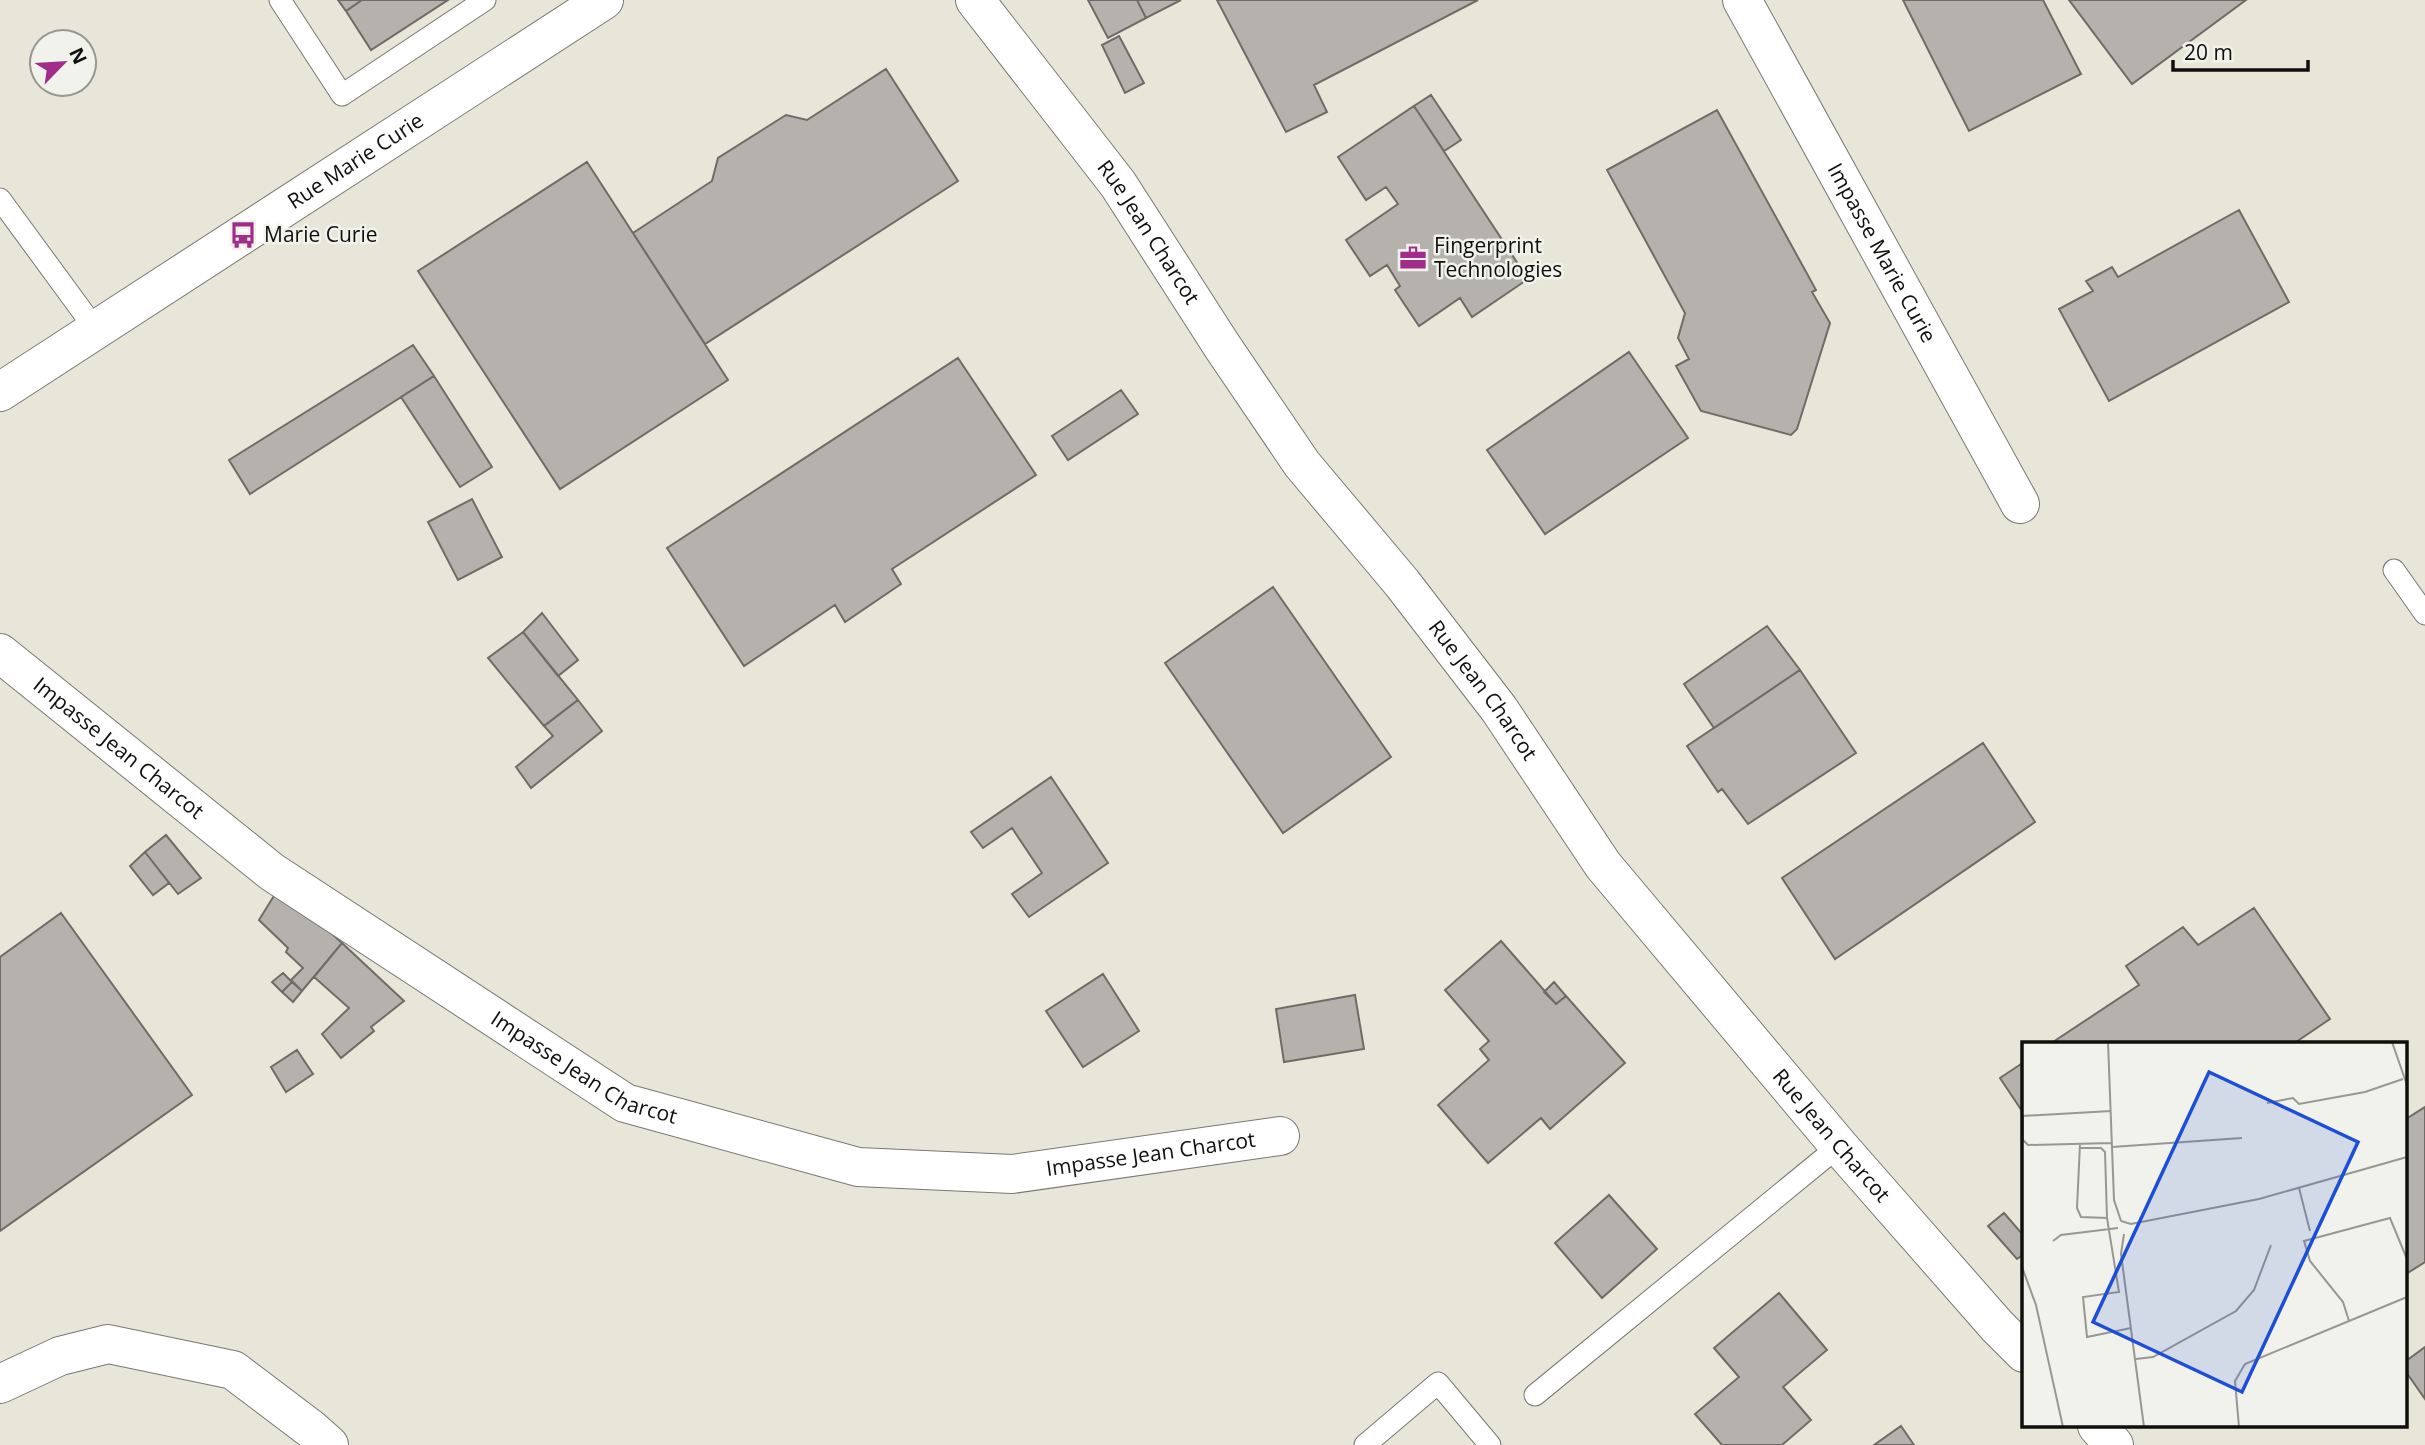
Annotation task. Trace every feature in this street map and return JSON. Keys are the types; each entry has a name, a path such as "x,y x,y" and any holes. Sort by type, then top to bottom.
{"street":[{"name":"Rue Marie Curie","path":"0,392 604,0"},
{"name":"Rue Jean Charcot","path":"975,0 1118,184 1302,464 1402,583 1500,709 1603,865 1839,1146 2022,1351"},
{"name":"Impasse Marie Curie","path":"1742,0 2020,505"},
{"name":"Impasse Jean Charcot","path":"0,653 272,872 625,1103 858,1167 1012,1174 1280,1136"},
{"path":"0,1384 60,1356 108,1344 233,1370 312,1429 329,1445"},
{"path":"2099,1428 2114,1445"}],"lane":[{"path":"280,0 342,94 485,0"},
{"path":"0,200 96,330"},
{"path":"2394,570 2425,614"},
{"path":"1535,1395 1839,1146"},
{"path":"1365,1445 1438,1383 1490,1445"}],"shaded area":[{"path":"0,0 2425,0 2425,1445 0,1445"}],"building":[{"path":"338,0 362,0 346,11"},
{"path":"362,0 448,0 371,50 346,11"},
{"path":"1088,0 1137,0 1146,18 1108,38"},
{"path":"1137,0 1181,0 1146,18"},
{"path":"1217,0 1478,0 1314,85 1327,112 1286,132"},
{"path":"1903,0 2043,0 2081,74 1969,131"},
{"path":"2069,0 2246,0 2132,84"},
{"path":"1119,36 1144,83 1125,93 1102,45"},
{"path":"886,69 958,181 705,344 633,233 712,181 718,158 786,115 807,120"},
{"path":"1431,95 1461,140 1444,151 1414,106"},
{"path":"1414,106 1528,279 1472,317 1460,298 1419,326 1395,290 1400,286 1387,265 1370,276 1346,240 1398,204 1386,187 1366,200 1338,157"},
{"path":"1717,110 1816,290 1812,292 1830,323 1797,429 1791,435 1701,411 1676,366 1689,359 1678,338 1685,313 1607,170"},
{"path":"587,162 728,380 560,489 418,271"},
{"path":"2239,210 2289,302 2109,401 2059,309 2093,291 2086,281 2112,267 2118,277"},
{"path":"413,345 434,376 250,494 229,460"},
{"path":"1629,352 1688,438 1545,534 1487,450"},
{"path":"958,358 1036,475 892,569 901,584 845,622 835,605 744,666 667,548"},
{"path":"434,376 492,467 460,487 401,397"},
{"path":"1121,390 1138,414 1068,460 1052,436"},
{"path":"472,499 502,557 458,580 428,522"},
{"path":"1273,587 1391,757 1283,833 1165,663"},
{"path":"542,613 578,660 558,676 523,632"},
{"path":"1767,626 1800,670 1714,728 1684,684"},
{"path":"523,632 578,700 544,726 488,658"},
{"path":"1800,670 1856,753 1748,824 1722,789 1718,792 1687,746"},
{"path":"578,700 602,731 531,788 516,767 553,736 544,726"},
{"path":"1983,743 2035,822 1835,959 1782,878"},
{"path":"1051,777 1108,863 1029,917 1012,894 1042,873 1012,828 983,848 971,832"},
{"path":"166,835 201,878 178,894 145,852"},
{"path":"145,852 169,883 153,895 130,866"},
{"path":"280,886 342,943 302,991 291,980 303,968 286,952 288,948 259,920"},
{"path":"2254,908 2330,1019 2296,1042 2053,1042 2139,985 2126,966 2183,927 2198,945"},
{"path":"61,913 192,1095 0,1231 0,957"},
{"path":"1501,941 1556,1004 1566,996 1625,1063 1550,1129 1541,1118 1488,1163 1438,1105 1489,1060 1480,1049 1489,1041 1445,990"},
{"path":"342,943 404,1001 371,1027 374,1031 341,1058 322,1034 349,1008 314,977"},
{"path":"283,973 292,982 282,992 272,982"},
{"path":"1103,974 1139,1031 1083,1067 1046,1011"},
{"path":"292,982 302,991 293,1002 282,992"},
{"path":"1554,982 1566,996 1556,1004 1544,992"},
{"path":"1355,995 1364,1049 1284,1062 1276,1009"},
{"path":"297,1050 313,1074 286,1092 271,1067"},
{"path":"2022,1063 2022,1111 2000,1078"},
{"path":"2425,1107 2425,1262 2408,1273 2408,1118"},
{"path":"1609,1195 1657,1249 1602,1298 1555,1243"},
{"path":"2004,1213 2022,1234 2022,1255 2017,1259 1988,1226"},
{"path":"1779,1293 1827,1350 1783,1387 1811,1420 1782,1445 1722,1445 1695,1414 1739,1377 1714,1348"},
{"path":"2425,1347 2425,1399 2408,1375 2408,1360"},
{"path":"1901,1426 1914,1445 1874,1445"}],"place":[{"name":"Marie Curie","path":"243,235"},
{"name":"Fingerprint Technologies","path":"1413,258"}]}
